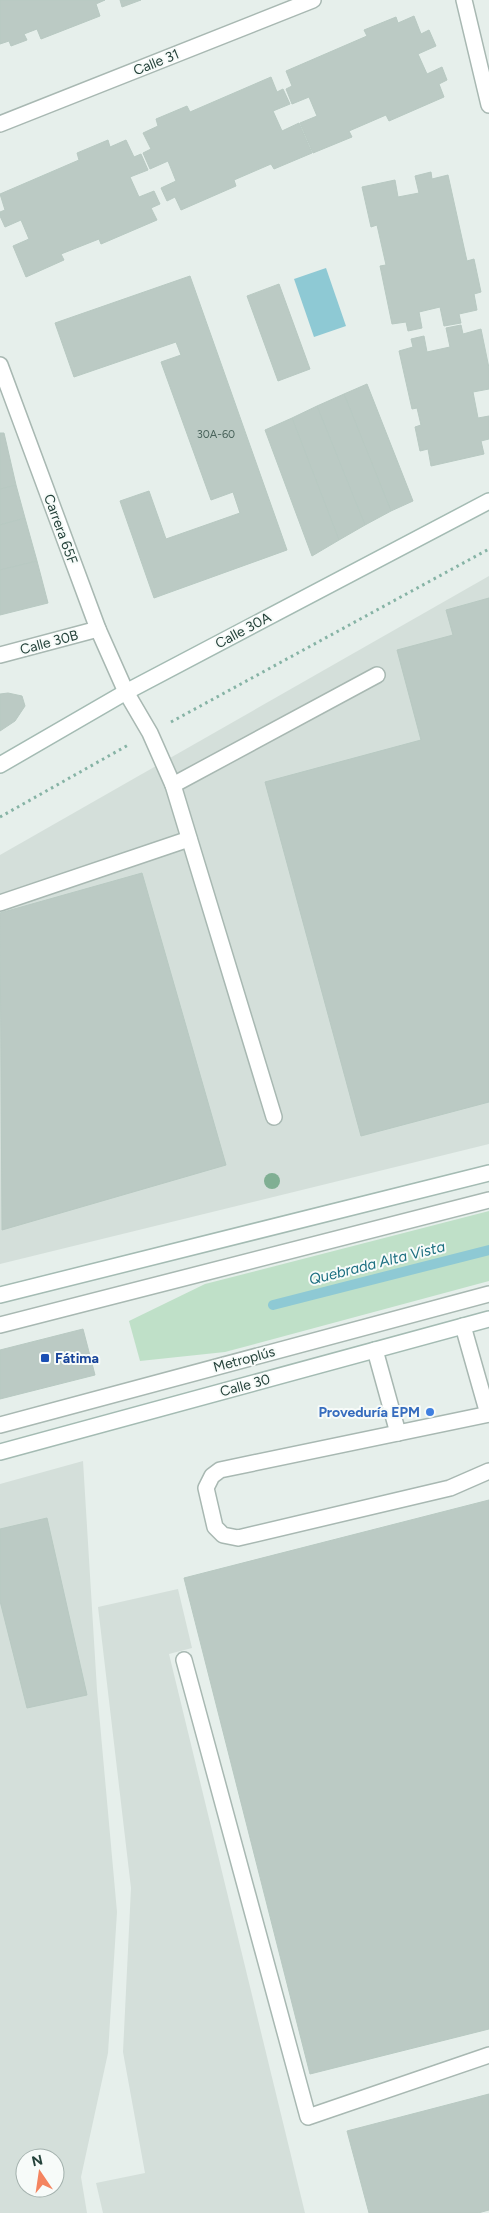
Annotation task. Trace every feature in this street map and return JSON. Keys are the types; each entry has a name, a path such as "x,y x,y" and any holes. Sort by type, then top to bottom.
{"street":[{"name":"Calle 31","path":"0,124 313,0"},
{"path":"464,0 489,105"},
{"name":"Carrera 65F","path":"0,365 5,394 98,629 126,692 150,733 173,785 274,1117"},
{"name":"Calle 30A","path":"0,765 126,692 489,501"},
{"name":"Calle 30B","path":"0,655 98,629"},
{"path":"173,785 376,674"},
{"path":"0,903 189,839"},
{"path":"0,1295 489,1174"},
{"path":"0,1325 489,1200"},
{"name":"Metroplús","path":"0,1425 489,1294"},
{"name":"Calle 30","path":"0,1452 489,1319"},
{"path":"463,1326 488,1414 220,1470 212,1476 206,1488 215,1527 222,1535 238,1538 450,1488 489,1471"},
{"path":"375,1350 398,1433"},
{"path":"184,1660 308,2117 489,2055"}],"path":[{"path":"0,817 150,733 489,549"}],"shaded area":[{"path":"489,576 489,1144 0,1264 0,855"},
{"path":"83,1461 97,1690 117,1912 108,2053 81,2177 87,2213 0,2213 0,1484"},
{"path":"178,1589 192,1648 169,1654 305,2213 103,2213 96,2183 145,2173 123,2052 131,1888 98,1607"}],"green space":[{"path":"489,1211 489,1281 225,1352 140,1361 129,1321 205,1284"}],"water":[{"path":"326,268 346,326 314,337 294,279"}],"building":[{"path":"0,0 105,0 96,4 100,16 41,39 37,29 24,34 27,40 11,46 9,41 0,44"},
{"path":"120,0 141,0 122,7"},
{"path":"414,16 421,34 429,30 436,46 418,54 427,74 442,67 447,80 439,84 444,97 389,121 386,115 349,131 352,137 313,153 300,123 317,116 309,97 292,104 286,89 292,86 286,71 367,36 364,30 396,17 398,23"},
{"path":"271,77 277,92 283,89 290,104 273,111 282,131 299,123 312,153 274,169 271,164 234,180 236,186 181,210 175,197 167,201 161,188 176,181 168,161 150,169 143,153 151,149 143,133 158,126 156,119 187,106 190,112"},
{"path":"108,140 110,147 126,140 134,157 141,154 148,170 130,177 139,197 154,191 160,204 151,208 157,220 101,244 99,239 61,254 64,260 26,277 13,246 29,239 21,220 5,227 0,216 0,212 5,210 0,194 79,160 77,153"},
{"path":"431,172 432,179 448,175 467,261 474,259 481,292 474,294 477,310 459,314 461,323 444,326 440,307 419,312 422,328 408,331 406,322 392,324 380,266 386,265 377,225 371,227 362,187 395,180 398,197 419,193 415,176"},
{"path":"190,276 287,550 154,598 120,501 149,491 166,539 240,513 233,492 211,500 161,362 181,355 176,342 74,377 55,323"},
{"path":"279,284 310,369 278,381 247,296"},
{"path":"461,325 463,334 481,329 489,368 489,389 473,392 478,418 489,416 489,439 481,441 484,454 431,466 428,449 420,451 415,427 421,425 417,408 412,409 399,351 413,347 411,339 424,336 427,352 450,347 446,328"},
{"path":"367,384 413,501 391,511 344,394"},
{"path":"344,394 391,511 365,525 317,406"},
{"path":"317,406 365,525 339,540 292,418"},
{"path":"292,418 339,540 312,556 265,430"},
{"path":"0,433 4,433 16,485 0,489"},
{"path":"16,485 25,518 0,525 0,489"},
{"path":"25,518 37,561 0,570 0,525"},
{"path":"37,561 48,603 0,615 0,570"},
{"path":"489,598 489,1102 361,1136 265,782 421,740 397,650 453,635 446,610"},
{"path":"8,693 22,696 25,706 15,721 0,731 0,694"},
{"path":"142,873 226,1165 2,1230 0,913"},
{"name":"Fátima","path":"83,1329 95,1375 0,1399 0,1350"},
{"path":"489,1500 489,2029 310,2074 184,1578"},
{"path":"47,1518 87,1695 27,1708 0,1601 0,1529"},
{"path":"489,2094 489,2210 478,2213 369,2213 347,2131"}],"waterway":[{"name":"Quebrada Alta Vista","path":"273,1305 489,1250"}],"place":[{"name":"Fátima","path":"45,1358"},
{"name":"Proveduría EPM","path":"430,1412"}]}
